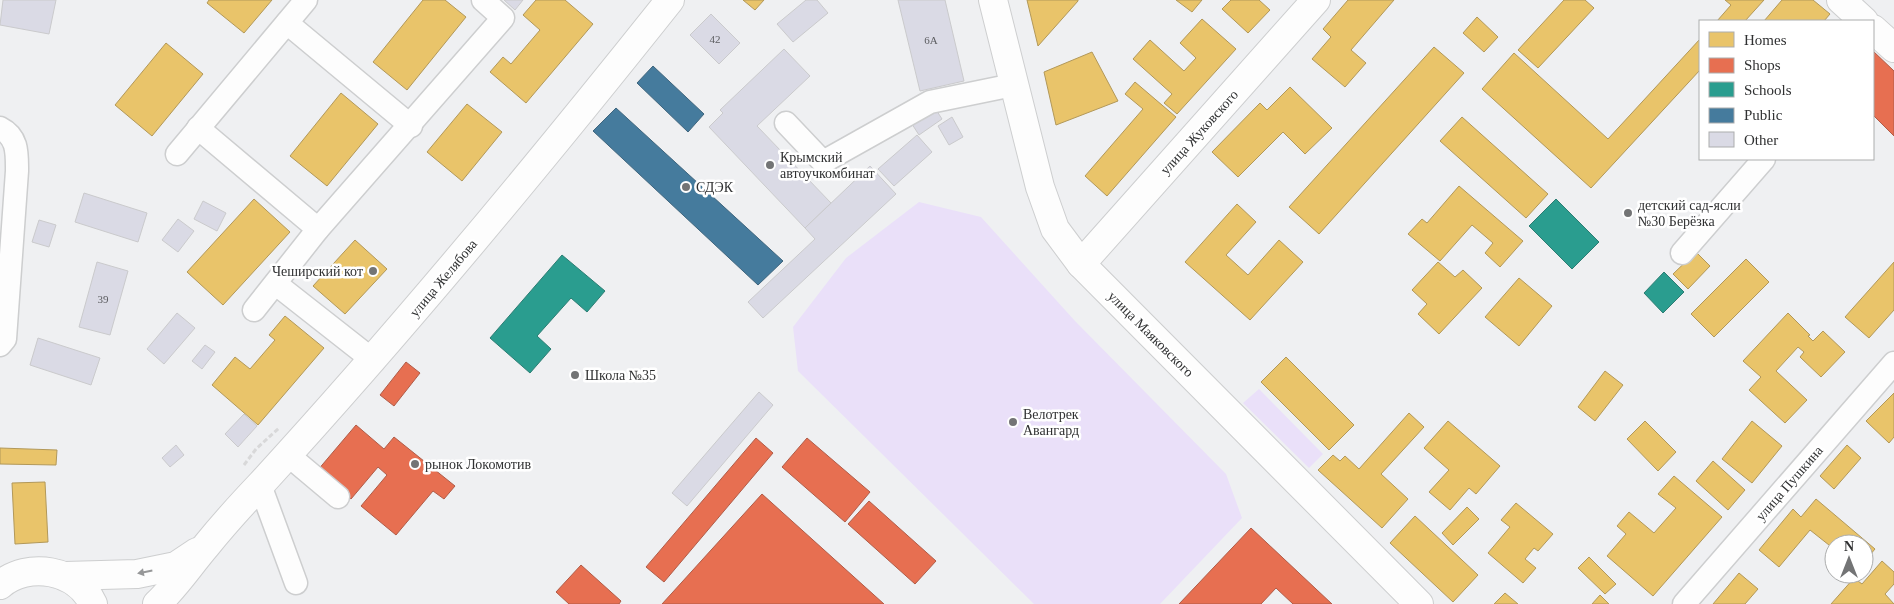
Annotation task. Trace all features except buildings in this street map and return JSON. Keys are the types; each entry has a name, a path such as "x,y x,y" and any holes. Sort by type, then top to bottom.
{"main road":[{"name":"улица Желябова","path":"205,547 251,477 288,455 374,361 537,167 670,0"},
{"name":"улица Маяковского","path":"993,0 1040,188 1055,229 1081,264 1419,604"},
{"name":"улица Жуковского","path":"1081,264 1316,0"},
{"path":"1841,0 1862,20"},
{"path":"5,578 34,570 65,576 137,574 176,566 205,547"},
{"path":"157,604 174,588 205,547"},
{"path":"65,576 83,588 93,604"}],"street":[{"path":"177,154 306,0"},
{"path":"254,310 318,229 411,126 503,18 483,0"},
{"path":"287,23 411,126"},
{"path":"786,123 823,162 930,102 1013,85"},
{"path":"0,128 10,133 16,147 18,171 4,339 0,345"},
{"path":"198,128 318,229"},
{"path":"1682,253 1763,160"},
{"path":"276,284 374,361"},
{"name":"улица Пушкина","path":"1684,604 1894,363"},
{"path":"288,455 338,497"},
{"path":"251,477 296,583"}],"path":[{"path":"251,477 256,449 283,425"}],"shaded area":[{"name":"Велотрек Авангард","path":"919,202 981,217 1075,321 1226,474 1242,518 1160,604 1034,604 798,371 793,327 846,258"},
{"path":"1259,389 1323,454 1309,468 1243,403"}],"place":[{"name":"Крымский автоучкомбинат","path":"770,165"},
{"name":"СДЭК","path":"686,187"},
{"name":"детский сад-ясли №30 Берёзка","path":"1628,213"},
{"name":"Чеширский кот","path":"373,271"},
{"name":"Школа №35","path":"575,375"},
{"name":"Велотрек Авангард","path":"1013,422"},
{"name":"рынок Локомотив","path":"415,464"}]}
